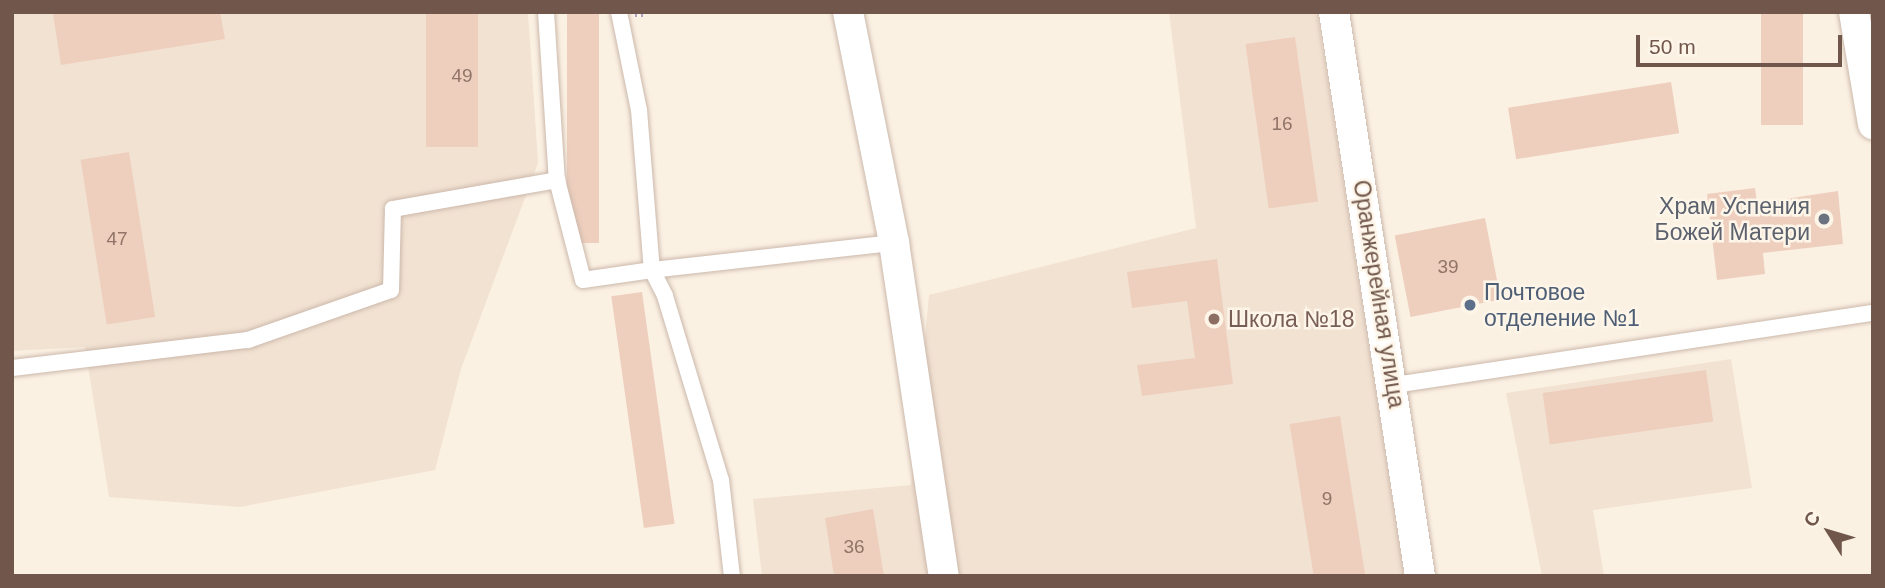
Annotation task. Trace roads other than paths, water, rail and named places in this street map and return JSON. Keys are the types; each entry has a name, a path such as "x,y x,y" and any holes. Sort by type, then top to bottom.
{"street":[{"path":"848,12 894,243 944,576"},
{"name":"Оранжерейная улица","path":"1334,12 1395,385 1420,576"},
{"path":"1854,12 1873,124"}],"lane":[{"path":"546,12 557,180 583,280 894,243"},
{"path":"619,12 639,110 652,270 721,480 733,576"},
{"path":"12,368 248,340 391,290 393,209 557,180"},
{"path":"1395,385 1873,313"}],"railway":[{"path":"639,12 639,17"}],"place":[{"name":"Храм Успения Божей Матери","path":"1824,219"},
{"name":"Почтовое отделение №1","path":"1470,305"},
{"name":"Школа №18","path":"1214,319"}]}
